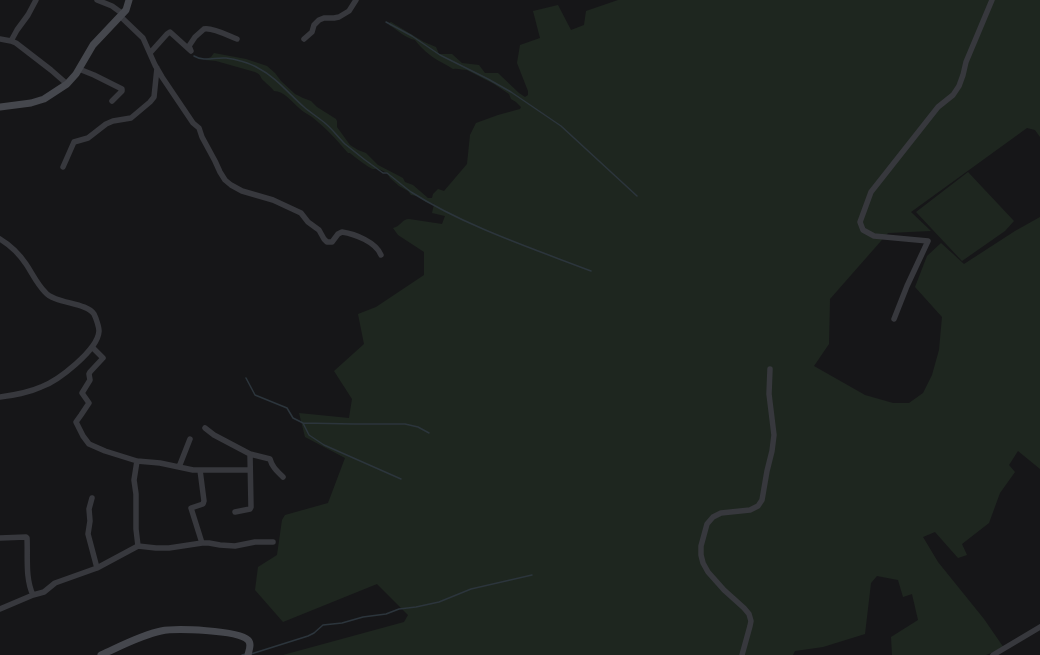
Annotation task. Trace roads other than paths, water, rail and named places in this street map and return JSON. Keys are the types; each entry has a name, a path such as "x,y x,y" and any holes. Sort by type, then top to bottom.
{"street":[{"path":"11,41 36,0"},
{"path":"97,0 112,6 144,38 157,68 193,123 199,128 224,180 242,191 273,200 301,213 308,222 319,230 327,242 332,242 338,234 342,232 349,233 370,243 381,254"},
{"path":"0,107 31,103 44,99 67,84 76,74 93,45 126,10 129,0"},
{"path":"304,39 312,32 314,25 319,20 324,18 339,17 349,11 356,0"},
{"path":"894,319 907,286 928,241 874,236 863,230 860,222 872,192 938,107 954,95 959,86 966,62 992,0"},
{"path":"150,53 170,32 191,52 189,46 191,42 204,29 207,28 237,39"},
{"path":"0,39 16,43 67,84"},
{"path":"63,167 74,142 88,138 106,124 113,121 131,118 150,102 154,97 157,68"},
{"path":"79,69 122,89 122,91 112,102"},
{"path":"0,239 26,263 38,283 47,294 59,300 89,309 94,314 99,332 92,347 86,354 71,368 47,385 31,391 0,397"},
{"path":"92,347 103,358 89,374 90,380 82,393 89,403 76,422 89,444 105,451 137,461 160,463 193,470 250,470"},
{"path":"742,655 751,621 749,614 708,572 703,563 701,546 707,524 713,517 721,513 750,510 758,506 762,500 774,434 769,394 770,369"},
{"path":"204,428 250,454 270,459 271,464 284,477"},
{"path":"179,467 190,439"},
{"path":"235,512 250,509 251,507 250,454"},
{"path":"137,461 134,480 138,546"},
{"path":"200,470 204,502 203,504 190,508 202,543"},
{"path":"92,498 89,509 90,521 88,534 97,568"},
{"path":"0,538 27,538 28,581 32,595"},
{"path":"0,609 32,595 44,592 55,583 97,568 138,546 168,548 209,543 235,546 255,542 272,542"},
{"path":"993,655 1040,627"},
{"path":"101,655 136,639 160,631 183,630 234,634 247,639 250,646 248,655"}],"waterway":[{"path":"386,22 412,36 440,55 511,92 561,126 637,196"},
{"path":"194,56 202,59 230,59 255,66 277,81 304,107 329,126 345,144 368,163 383,173 387,173 411,192 476,226 591,271"},
{"path":"246,378 255,395 287,408 293,418 303,423 309,435 324,445 401,479"},
{"path":"303,423 405,424 418,427 429,433"},
{"path":"251,654 308,636 323,625 342,623 363,617 386,614 399,609 439,602 471,589 532,575"},
{"path":"242,655 246,654"}]}
